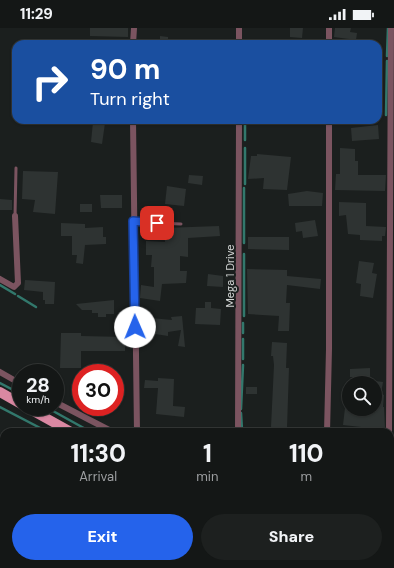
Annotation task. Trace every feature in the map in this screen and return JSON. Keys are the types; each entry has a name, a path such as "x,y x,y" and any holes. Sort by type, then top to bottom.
{"main road":[{"path":"0,392 12,399"},
{"path":"38,416 54,428"}],"street":[{"path":"133,40 134,28"},
{"path":"239,28 239,40"},
{"path":"329,28 329,40"},
{"path":"389,428 391,28"},
{"path":"133,124 136,428"},
{"name":"Mega 1 Drive","path":"238,428 239,124"},
{"path":"327,428 329,349 329,124"},
{"path":"0,279 14,287 18,283 15,216"},
{"path":"0,372 12,379"},
{"path":"64,407 105,428"}],"lane":[{"path":"15,216 16,168"},
{"path":"133,221 181,224"}],"building":[{"path":"90,28 128,28 128,37 90,36"},
{"path":"290,28 303,28 302,38 290,37"},
{"path":"335,28 351,28 350,32 357,33 356,40 334,37"},
{"path":"160,36 168,37 168,40 160,40"},
{"path":"93,124 105,124 102,144 91,142"},
{"path":"378,125 379,139 352,141 351,128"},
{"path":"340,148 355,149 355,161 358,161 358,175 386,175 385,191 335,190 336,174 340,174"},
{"path":"257,154 291,157 287,190 263,189 264,178 248,179 251,156 257,156"},
{"path":"23,171 58,172 55,214 33,212 35,200 22,199"},
{"path":"189,175 203,176 202,185 188,183"},
{"path":"167,186 186,189 184,206 165,204"},
{"path":"307,191 323,193 322,206 289,206 288,194"},
{"path":"100,195 122,195 122,208 101,208"},
{"path":"0,199 12,200 12,210 0,210"},
{"path":"339,202 366,203 366,226 386,227 385,236 382,236 382,241 360,240 360,235 348,234 346,215 339,216"},
{"path":"80,204 92,204 92,212 80,212"},
{"path":"315,220 318,236 303,238 302,231 296,232 295,223"},
{"path":"61,223 85,224 85,228 103,227 103,237 106,237 106,244 85,245 83,264 76,263 77,255 72,255 72,236 61,236"},
{"path":"219,226 220,236 188,238 188,257 180,256 180,271 187,271 186,283 162,284 160,301 140,298 141,285 154,287 154,267 151,267 152,255 146,255 146,241 165,242 164,228"},
{"path":"248,237 289,237 289,250 248,249"},
{"path":"359,261 374,263 372,273 377,274 373,298 360,296 361,284 356,283"},
{"path":"247,269 287,270 287,276 321,279 320,289 287,285 286,303 290,303 289,331 278,331 279,316 248,314"},
{"path":"208,274 223,276 223,287 207,286"},
{"path":"25,280 55,282 54,304 45,304 45,300 43,300 43,292 24,290"},
{"path":"114,300 114,314 106,314 106,317 98,317 98,313 92,313 92,310 82,310 76,304"},
{"path":"205,302 211,302 211,308 221,309 220,325 195,324 196,308 205,308"},
{"path":"182,316 185,347 178,346 181,330 168,332 168,336 149,333 151,318 172,320 171,317"},
{"path":"61,333 81,333 81,336 125,337 125,351 81,351 81,364 72,364 72,368 64,368 64,364 60,364"},
{"path":"272,342 287,343 286,368 289,368 287,428 271,427 274,365 273,356 271,356"},
{"path":"370,368 370,376 350,376 350,369"},
{"path":"158,378 174,379 173,406 185,407 184,417 156,414 158,388 144,388 145,380 158,381"},
{"path":"246,387 257,387 257,394 246,394"},
{"path":"382,394 384,395 383,407 385,428 361,428 343,425 344,416 382,416"}],"waterway":[{"path":"387,56 388,28"},
{"path":"386,115 387,61"},
{"path":"245,124 245,140"},
{"path":"245,148 245,184"},
{"path":"244,188 244,243"},
{"path":"244,254 244,316"},
{"path":"0,285 15,294"},
{"path":"18,296 36,307"},
{"path":"243,323 243,333"},
{"path":"243,339 243,359"},
{"path":"241,409 243,365"},
{"path":"0,383 12,389"},
{"path":"0,407 40,428"},
{"path":"241,413 242,428"},
{"path":"62,416 84,428"}],"route":[{"path":"135,327 133,221 157,223"}]}
